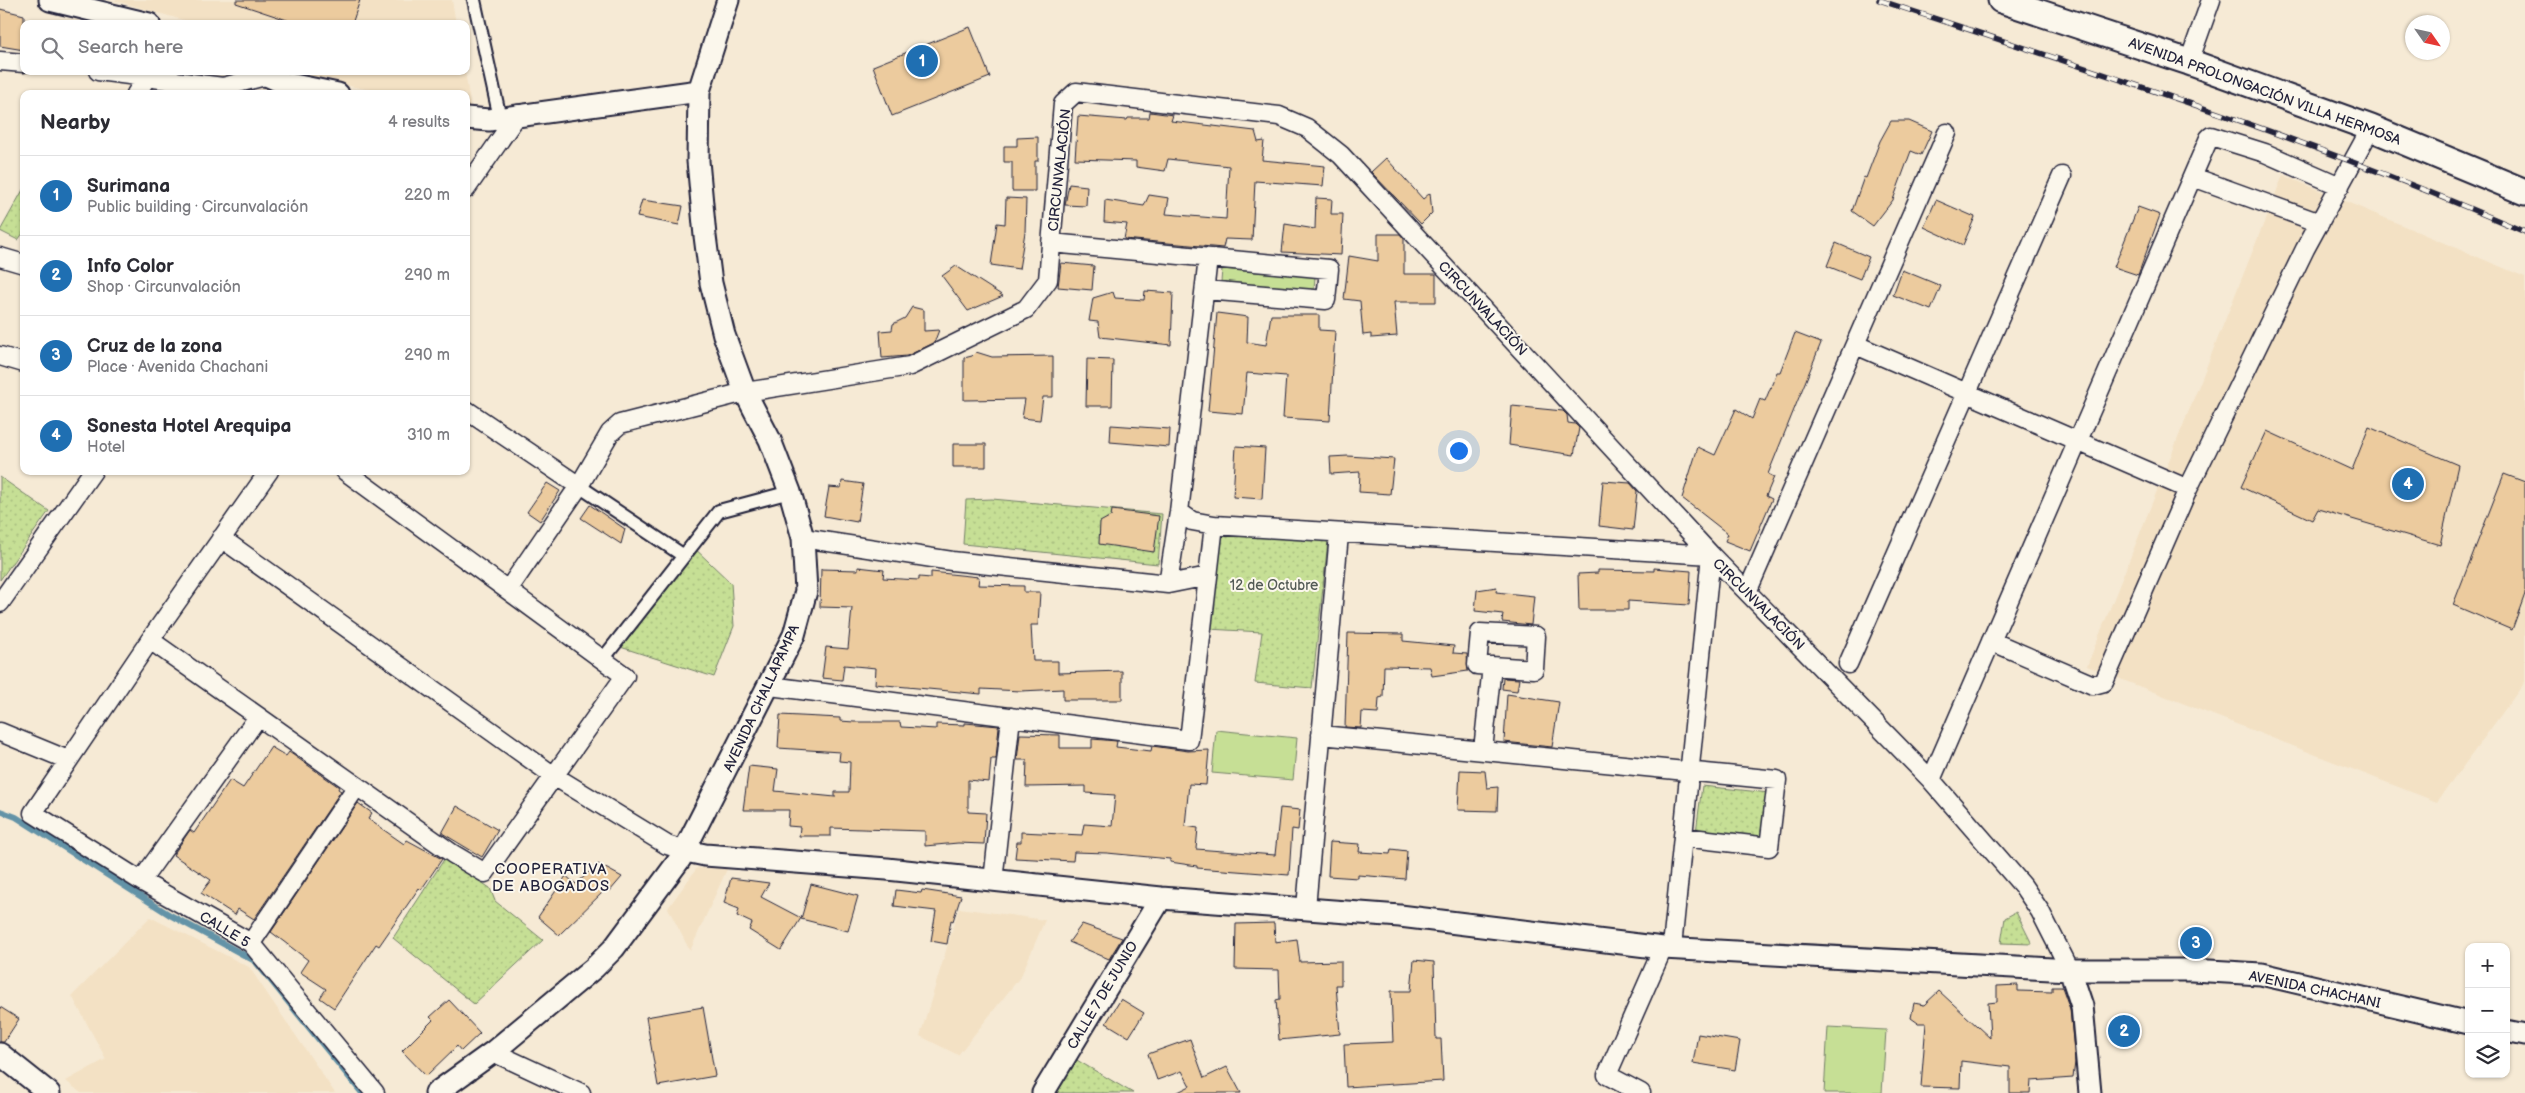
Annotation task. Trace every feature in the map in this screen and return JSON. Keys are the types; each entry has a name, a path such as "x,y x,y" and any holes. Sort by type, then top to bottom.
{"main road":[{"name":"AVENIDA PROLONGACIÓN VILLA HERMOSA","path":"2001,0 2189,62 2371,128 2525,192"}],"street":[{"path":"50,0 132,20"},
{"path":"470,182 509,116 474,0"},
{"name":"AVENIDA CHALLAPAMPA","path":"436,1093 493,1052 594,968 614,948 686,851 794,635 806,591 803,538 790,492 770,440 745,392 724,335 711,282 698,161 699,91 728,0"},
{"path":"2189,62 2211,0"},
{"path":"0,61 20,63"},
{"path":"137,75 223,87 270,81 317,90"},
{"path":"138,90 147,76"},
{"path":"470,119 478,120 699,91"},
{"name":"CIRCUNVALACIÓN","path":"508,590 579,486 610,433 620,424 745,392 910,366 1026,309 1048,280 1064,104 1076,92 1279,116 1307,128 1341,155 1711,555 1748,590 1931,780 2023,886 2040,912 2070,970 2082,1006 2090,1093"},
{"path":"1991,641 2093,686 2104,682 2188,489 2320,223 2371,128"},
{"path":"1748,590 1947,133"},
{"path":"1931,780 2211,136 2265,153 2340,186"},
{"path":"1848,664 2062,176"},
{"path":"2193,177 2320,223"},
{"path":"1051,243 1329,269 1326,300 1204,290"},
{"path":"0,257 20,263"},
{"path":"1168,584 1179,512 1208,258"},
{"path":"1856,345 2188,489"},
{"path":"0,356 20,362"},
{"path":"470,413 684,556"},
{"path":"0,603 90,475"},
{"path":"0,732 68,760 266,475"},
{"path":"150,640 453,854 484,873 624,678 623,673 350,475"},
{"path":"603,659 719,511 790,492"},
{"path":"1179,512 1192,521 1214,525 1711,555 1683,837 1667,947 1607,1074 1641,1093"},
{"path":"770,686 1189,740 1214,525"},
{"path":"1306,908 1339,534"},
{"path":"221,538 554,776 667,845 686,851"},
{"path":"803,538 952,561 1168,584 1208,576"},
{"path":"1483,750 1492,666"},
{"path":"141,882 258,716"},
{"path":"993,881 1011,717"},
{"path":"1321,735 1777,780 1769,847 1683,837"},
{"name":"CALLE 5","path":"68,760 34,814 141,882 251,943 375,1093"},
{"path":"251,943 357,786"},
{"name":"AVENIDA CHACHANI","path":"686,851 705,855 887,869 1161,898 1400,916 1667,947 2070,970 2192,970 2260,974 2465,1022"},
{"name":"CALLE 7 DE JUNIO","path":"1042,1093 1161,898"},
{"path":"2510,1032 2525,1035"},
{"path":"493,1052 581,1093"},
{"path":"0,1054 49,1093"}],"shaded area":[{"path":"113,0 452,0 455,20 183,20"},
{"path":"309,75 466,75 468,90 371,90 329,82"},
{"path":"2283,175 2525,277 2525,682 2437,802 2087,666"},
{"path":"697,868 727,869 690,951 668,908"},
{"path":"959,908 1045,920 1021,976 958,1055 920,1036"},
{"path":"150,917 249,967 335,1093 81,1093 66,1081 106,1059 72,996"}],"green space":[{"path":"20,195 20,237 18,240 0,231"},
{"path":"1222,269 1315,277 1314,290 1221,282"},
{"path":"0,477 49,511 0,580"},
{"path":"992,499 1162,514 1158,564 963,544 966,500"},
{"name":"12 de Octubre","path":"1226,532 1328,541 1312,688 1255,683 1262,632 1208,629 1219,535"},
{"path":"688,542 731,583 734,626 714,677 611,644"},
{"path":"1216,730 1297,738 1293,780 1212,773"},
{"path":"1702,786 1770,793 1765,840 1696,832"},
{"path":"445,858 490,888 495,901 543,940 474,1004 393,938"},
{"path":"2016,912 2032,944 2001,943 2005,918"},
{"path":"1828,1027 1886,1030 1882,1093 1824,1093"},
{"path":"1075,1059 1133,1093 1054,1093"}],"building":[{"path":"236,0 360,0 353,20 287,20 236,3"},
{"path":"0,9 24,15 24,20 20,20 20,49 0,46"},
{"path":"970,27 990,77 892,116 873,66"},
{"path":"1150,112 1173,115 1171,121 1255,131 1258,142 1264,141 1262,160 1325,166 1323,186 1255,181 1252,240 1225,239 1223,248 1124,239 1127,224 1104,222 1105,200 1144,206 1149,195 1169,198 1166,214 1226,219 1229,166 1168,159 1165,171 1136,167 1136,161 1075,159 1078,116 1127,120 1128,118 1149,118"},
{"path":"1891,121 1909,121 1932,131 1921,155 1911,151 1893,200 1873,226 1852,211 1864,177 1866,178 1880,141"},
{"path":"1038,137 1038,161 1035,161 1035,191 1012,191 1012,162 1004,162 1004,146 1017,146 1017,138"},
{"path":"1386,158 1423,199 1430,193 1432,213 1421,224 1371,172"},
{"path":"1069,184 1087,186 1086,206 1065,205"},
{"path":"1006,198 1026,199 1025,232 1019,269 991,265 997,223 1005,224"},
{"path":"1316,198 1332,199 1331,214 1343,214 1341,255 1282,252 1285,224 1315,229"},
{"path":"642,200 683,206 679,225 637,217"},
{"path":"1936,200 1975,217 1963,245 1924,227"},
{"path":"2138,207 2160,215 2138,275 2114,267"},
{"path":"1378,234 1400,234 1404,239 1404,274 1436,274 1436,302 1394,302 1397,336 1371,338 1371,334 1363,335 1360,301 1344,299 1349,256 1378,261"},
{"path":"1836,243 1869,257 1860,279 1827,266"},
{"path":"1061,263 1094,266 1092,290 1058,287"},
{"path":"956,266 1003,296 968,311 942,276"},
{"path":"1902,270 1941,286 1931,310 1893,295"},
{"path":"1145,291 1173,293 1171,345 1100,337 1098,322 1089,321 1093,298 1113,292 1115,298 1144,300"},
{"path":"912,307 924,310 924,331 939,330 934,343 907,356 882,358 880,331 892,330 893,324 905,318"},
{"path":"1217,313 1248,317 1247,342 1266,345 1271,315 1319,315 1319,330 1335,331 1330,421 1283,418 1286,376 1247,373 1243,414 1208,411"},
{"path":"1795,333 1821,343 1768,474 1774,477 1766,496 1772,499 1750,551 1725,541 1728,534 1682,498 1698,447 1715,455 1736,409 1752,419 1760,399 1765,401 1777,372 1780,372"},
{"path":"976,352 992,357 1053,356 1053,397 1043,397 1040,420 1022,418 1025,399 964,400 964,358 972,356"},
{"path":"1087,359 1113,360 1112,406 1086,406"},
{"path":"1512,406 1563,411 1567,415 1568,423 1575,424 1579,428 1574,455 1509,445"},
{"path":"1111,425 1170,429 1169,447 1110,442"},
{"path":"2369,427 2458,465 2440,545 2318,509 2312,520 2241,487 2267,431 2352,470"},
{"path":"953,444 986,444 986,467 953,467"},
{"path":"1236,446 1265,448 1262,499 1233,497"},
{"path":"1348,456 1394,459 1390,494 1359,492 1360,472 1331,474 1330,457"},
{"path":"2504,474 2525,482 2525,594 2512,630 2453,605"},
{"path":"842,481 863,484 857,522 824,516 829,487 841,488"},
{"path":"1603,481 1630,483 1637,491 1633,530 1599,526"},
{"path":"547,483 560,491 540,521 527,512"},
{"path":"590,505 625,529 621,544 581,518"},
{"path":"1112,510 1159,516 1154,552 1099,544 1100,522 1111,516"},
{"path":"858,567 884,570 883,578 919,580 919,577 931,578 931,572 979,577 978,585 1024,586 1024,592 1040,592 1038,625 1031,625 1033,661 1058,661 1058,673 1122,671 1122,700 1063,700 1063,689 1021,691 981,689 981,694 875,684 876,668 844,665 842,680 822,678 826,647 848,649 852,608 820,607 821,569 858,570"},
{"path":"1654,568 1691,571 1689,605 1628,601 1628,610 1579,610 1578,574 1598,573 1598,570 1654,571"},
{"path":"1497,587 1496,592 1534,596 1531,625 1502,622 1503,614 1475,611 1477,590"},
{"path":"1348,633 1403,634 1403,641 1454,646 1453,653 1467,654 1468,671 1432,676 1430,667 1384,666 1383,697 1379,698 1378,713 1362,712 1361,728 1345,727"},
{"path":"1503,678 1519,679 1517,691 1502,689"},
{"path":"1507,694 1559,702 1552,747 1504,742"},
{"path":"780,715 840,718 840,721 854,722 900,722 901,727 936,729 936,724 965,725 965,723 999,726 996,759 991,759 989,782 968,780 968,812 986,813 984,844 958,843 925,846 925,831 831,828 831,836 799,836 800,827 788,826 789,810 743,810 749,766 778,769 775,791 835,797 835,792 849,792 850,762 839,761 840,752 778,748"},
{"path":"1020,734 1060,735 1060,748 1092,748 1092,739 1117,741 1116,747 1151,751 1152,746 1188,751 1209,750 1206,785 1189,784 1185,826 1198,828 1196,849 1275,855 1280,808 1300,810 1298,830 1292,829 1289,875 1197,868 1197,866 1170,862 1170,859 1107,853 1074,852 1073,861 1015,858 1017,842 1021,842 1021,832 1082,835 1084,824 1112,826 1115,795 1086,793 1086,786 1026,787 1027,760 1017,760"},
{"path":"271,747 286,756 289,752 339,787 338,789 341,791 254,919 238,909 235,915 201,893 211,880 173,855 190,830 194,833 230,780 243,788"},
{"path":"1460,770 1485,771 1487,788 1498,787 1497,811 1458,810"},
{"path":"358,803 372,813 368,819 404,844 407,840 442,859 421,890 419,888 379,946 376,944 334,1008 320,998 326,989 300,972 308,960 271,932"},
{"path":"457,806 498,830 482,857 442,833"},
{"path":"1330,842 1360,844 1359,852 1390,854 1391,849 1407,851 1405,879 1358,875 1358,878 1328,876"},
{"path":"598,864 622,877 610,891 606,889 559,935 538,917 566,876 576,884"},
{"path":"731,878 769,883 761,897 801,918 781,950 749,930 752,923 737,916 739,909 724,903"},
{"path":"811,884 858,896 848,931 801,919"},
{"path":"896,890 921,893 922,890 961,896 953,921 951,920 947,944 931,941 936,911 894,906"},
{"path":"1274,923 1275,942 1297,939 1300,962 1341,961 1341,985 1336,985 1340,1034 1279,1040 1276,1000 1280,999 1279,970 1235,969 1236,924"},
{"path":"1082,924 1122,938 1109,959 1069,942"},
{"path":"1414,960 1434,962 1436,1039 1441,1039 1443,1081 1346,1087 1344,1044 1393,1042 1391,991 1411,991"},
{"path":"2018,985 2018,991 2052,992 2052,987 2062,987 2070,1009 2075,1062 2073,1078 2031,1081 2030,1093 2010,1093 2010,1067 1961,1061 1960,1088 1921,1087 1926,1023 1918,1023 1911,1018 1914,1003 1924,1005 1939,991 1990,1038 1988,1003 1997,1002 1997,986"},
{"path":"1121,999 1144,1013 1129,1037 1106,1023"},
{"path":"449,1000 480,1033 461,1051 457,1046 426,1076 402,1051 433,1020 430,1017"},
{"path":"0,1007 19,1019 4,1042 0,1042"},
{"path":"703,1007 715,1076 658,1086 646,1017"},
{"path":"1698,1034 1740,1041 1735,1070 1693,1063"},
{"path":"1190,1039 1204,1078 1227,1067 1241,1093 1176,1093 1190,1086 1182,1071 1157,1080 1148,1054"}],"waterway":[{"path":"0,811 16,817 170,915 255,961 362,1093"}],"railway":[{"path":"1879,0 2205,108 2286,137 2366,167 2525,232"}],"place":[{"name":"Surimana","path":"922,61"},
{"name":"Sonesta Hotel Arequipa","path":"2408,484"},
{"name":"Cruz de la zona","path":"2196,943"},
{"name":"Info Color","path":"2124,1031"}],"district":[{"name":"COOPERATIVA DE ABOGADOS","path":"551,878"}]}
